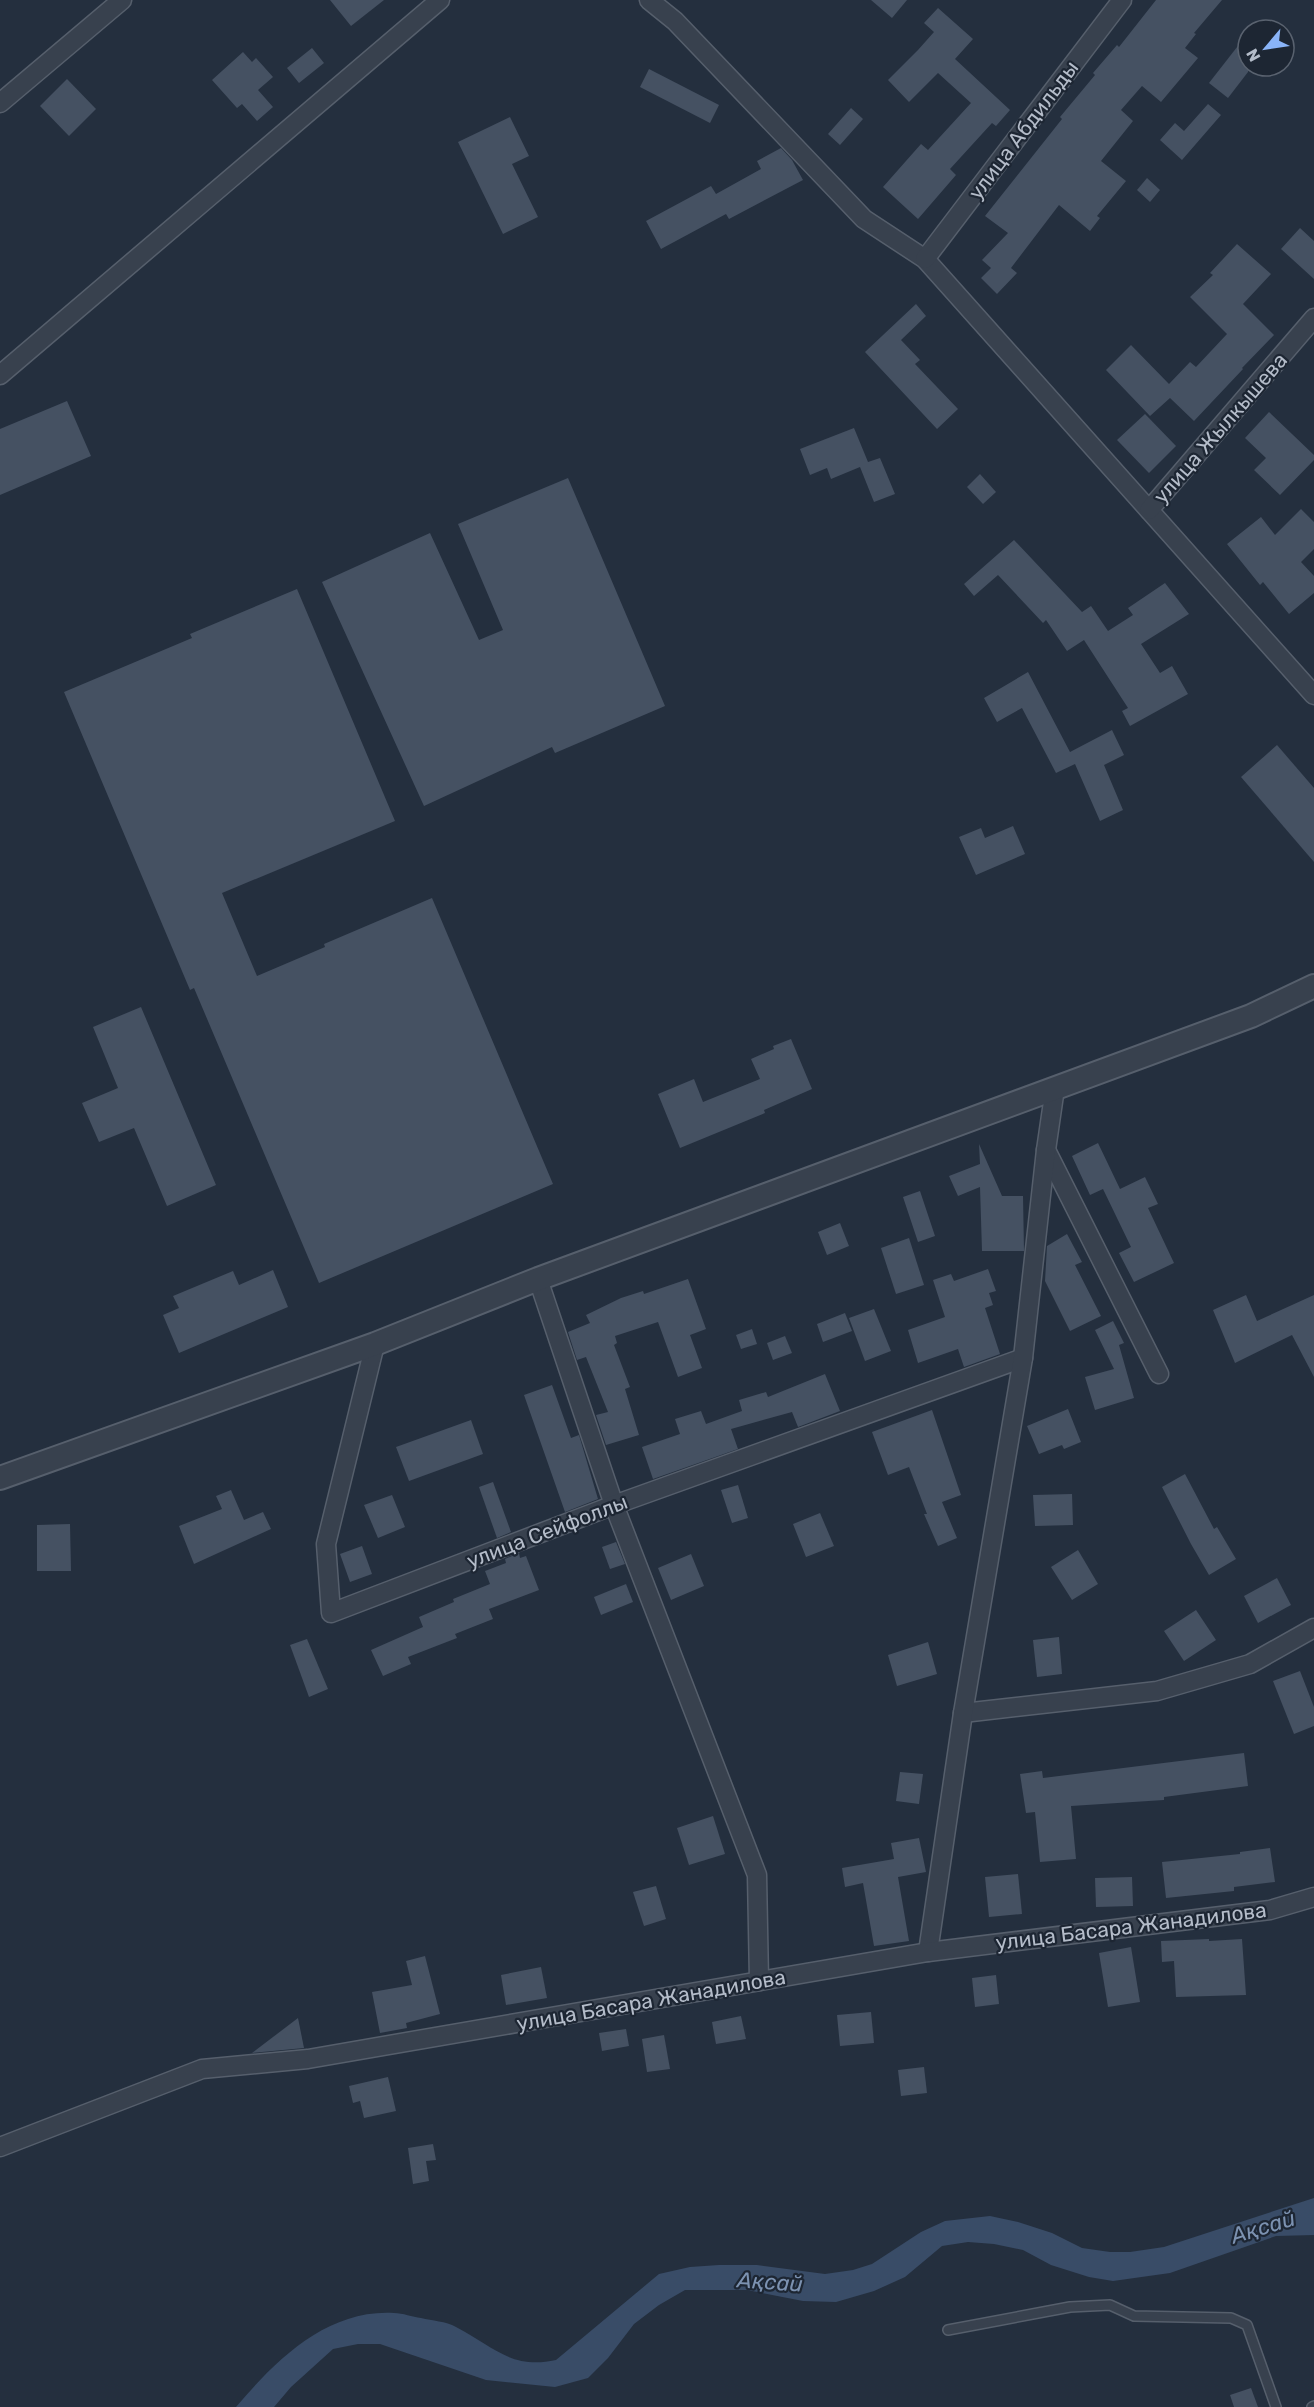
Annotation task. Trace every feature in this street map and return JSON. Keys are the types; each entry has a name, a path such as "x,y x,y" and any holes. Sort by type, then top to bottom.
{"street":[{"path":"0,103 122,0"},
{"path":"0,375 440,0"},
{"path":"649,0 675,21 864,219 925,259 1314,695"},
{"name":"улица Абдильды","path":"925,259 1122,0"},
{"name":"улица Жылкышева","path":"1149,510 1314,318"},
{"path":"0,1478 375,1344 538,1279 1251,1016 1314,986"},
{"path":"928,1952 963,1713 1023,1358 1055,1088"},
{"path":"1046,1150 1160,1374"},
{"path":"538,1279 614,1505 757,1875 759,1981"},
{"name":"улица Сейфоллы","path":"375,1344 326,1544 331,1613 614,1505 1023,1358"},
{"path":"963,1713 1157,1691 1250,1664 1314,1628"},
{"name":"улица Басара Жанадилова","path":"0,2147 202,2069 308,2059 928,1952 1270,1910 1314,1897"}],"lane":[{"path":"948,2330 1070,2307 1110,2305 1134,2316 1231,2318 1247,2325 1276,2407"}],"water":[{"name":"Ақсай","path":"1314,2198 1314,2235 1276,2236 1170,2273 1113,2281 1089,2277 1051,2265 1023,2250 968,2242 942,2246 905,2277 874,2291 836,2302 803,2301 747,2290 685,2290 659,2305 634,2324 608,2358 588,2378 555,2387 486,2380 380,2344 358,2344 333,2349 291,2387 274,2407 236,2407 268,2372 305,2341 347,2319 370,2314 397,2313 448,2323 514,2359 540,2362 556,2360 659,2274 690,2267 757,2265 825,2274 853,2270 872,2264 921,2232 945,2221 990,2216 1052,2233 1082,2248 1130,2252 1164,2247"}],"building":[{"path":"330,0 384,0 351,26"},
{"path":"871,0 907,0 892,18"},
{"path":"1156,0 1222,0 1194,33 1196,34 1185,48 1198,58 1161,102 1142,86 1121,110 1133,121 1101,161 1126,181 1097,216 1100,218 1090,231 1059,205 1011,268 1017,273 997,294 981,278 991,268 982,260 1008,233 985,216 1062,119 1060,117 1095,75 1093,73 1117,45 1119,47"},
{"path":"938,8 973,39 955,59 1010,110 996,126 992,123 950,169 956,175 918,219 883,187 921,144 928,150 971,103 938,73 909,102 888,80 934,32 924,23"},
{"path":"312,48 324,63 299,83 287,68"},
{"path":"1236,48 1236,78 1243,78 1228,98 1209,83"},
{"path":"243,52 252,62 256,58 273,77 258,90 273,107 257,121 242,104 237,108 212,80"},
{"path":"649,69 719,105 710,123 640,87"},
{"path":"67,79 96,109 69,136 40,106"},
{"path":"1208,104 1221,115 1182,160 1160,140 1175,123 1184,131"},
{"path":"851,108 863,119 840,145 828,134"},
{"path":"510,117 529,156 512,164 538,217 503,234 458,142"},
{"path":"781,148 792,160 803,180 729,219 726,214 661,249 646,221 711,186 716,194 761,169 757,161"},
{"path":"1147,178 1160,190 1150,202 1137,190"},
{"path":"1300,228 1314,241 1314,279 1281,249"},
{"path":"1237,244 1271,274 1243,304 1274,335 1194,421 1170,398 1150,416 1106,370 1131,345 1169,384 1190,362 1196,367 1227,334 1190,297 1213,275 1210,273"},
{"path":"916,304 926,316 901,340 920,360 915,364 958,409 937,429 865,352"},
{"path":"67,401 91,456 0,495 0,429"},
{"path":"1269,412 1314,455 1314,460 1280,495 1254,470 1266,458 1245,438"},
{"path":"1145,414 1176,446 1149,473 1117,440"},
{"path":"854,428 868,462 880,458 895,494 874,502 860,467 831,479 827,468 810,475 800,449"},
{"path":"980,474 996,492 983,504 967,487"},
{"path":"568,478 665,706 555,753 552,747 424,806 322,582 430,533 479,640 503,630 458,524"},
{"path":"1301,509 1314,522 1314,549 1301,562 1314,576 1314,593 1289,614 1263,582 1260,585 1227,544 1261,517 1275,535"},
{"path":"1014,540 1082,612 1091,606 1108,631 1133,615 1128,608 1165,583 1189,614 1141,644 1160,673 1172,666 1188,694 1130,726 1122,711 1128,708 1084,640 1067,651 1046,620 1043,623 998,575 974,596 964,584"},
{"path":"297,589 395,821 222,893 257,976 325,947 324,944 432,898 553,1184 319,1283 194,988 190,990 64,692 192,638 190,634"},
{"path":"1028,672 1070,752 1112,730 1124,755 1104,765 1123,810 1100,821 1075,764 1056,773 1022,708 997,722 984,698"},
{"path":"1277,745 1314,788 1314,862 1241,777"},
{"path":"1013,826 1025,854 976,875 959,837 981,828 985,838"},
{"path":"141,1007 216,1185 167,1206 134,1128 99,1142 82,1103 118,1088 93,1027"},
{"path":"791,1039 812,1089 764,1110 765,1113 680,1148 658,1094 694,1079 703,1102 760,1079 751,1059"},
{"path":"1098,1143 1120,1189 1145,1177 1158,1204 1148,1208 1174,1263 1134,1282 1119,1253 1131,1247 1103,1189 1090,1195 1072,1156"},
{"path":"979,1144 1002,1196 1023,1196 1024,1251 982,1251 980,1187 958,1196 949,1176 980,1164"},
{"path":"920,1191 935,1236 918,1242 903,1197"},
{"path":"840,1223 849,1246 827,1255 818,1232"},
{"path":"1067,1234 1082,1262 1075,1265 1101,1316 1070,1331 1045,1281 1047,1246"},
{"path":"909,1238 924,1285 896,1294 881,1248"},
{"path":"988,1269 996,1291 989,1293 993,1305 985,1308 1000,1354 964,1367 958,1349 918,1363 908,1330 945,1317 933,1280 951,1274 954,1281"},
{"path":"273,1270 288,1307 179,1353 163,1315 179,1308 173,1296 233,1271 239,1285"},
{"path":"688,1279 706,1329 690,1335 702,1368 678,1377 658,1322 615,1336 617,1343 614,1345 630,1387 625,1389 639,1435 606,1445 596,1415 608,1412 586,1357 577,1360 568,1332 590,1323 586,1315 621,1298 643,1291 644,1294"},
{"path":"1246,1295 1257,1321 1314,1295 1314,1377 1292,1335 1235,1363 1213,1310"},
{"path":"874,1309 891,1351 865,1361 849,1318"},
{"path":"845,1313 852,1331 823,1342 817,1324"},
{"path":"1113,1321 1124,1343 1119,1345 1134,1398 1095,1410 1085,1377 1114,1369 1095,1330"},
{"path":"752,1329 757,1344 741,1349 736,1335"},
{"path":"785,1336 792,1353 773,1360 767,1343"},
{"path":"825,1374 840,1411 798,1427 792,1412 731,1429 738,1449 653,1479 642,1447 680,1434 675,1419 701,1411 706,1424 742,1411 739,1400 766,1392 768,1397"},
{"path":"552,1385 571,1438 579,1435 598,1499 565,1512 524,1395"},
{"path":"1068,1409 1081,1442 1064,1449 1062,1445 1039,1454 1027,1426"},
{"path":"932,1410 961,1495 942,1502 957,1538 938,1546 924,1514 927,1514 909,1467 888,1475 872,1432"},
{"path":"471,1420 483,1454 409,1481 396,1447"},
{"path":"1185,1474 1214,1529 1217,1527 1236,1559 1209,1575 1162,1487"},
{"path":"493,1482 511,1532 497,1538 479,1487"},
{"path":"738,1485 748,1518 732,1523 721,1490"},
{"path":"231,1490 244,1520 263,1512 271,1529 194,1564 179,1526 222,1509 216,1496"},
{"path":"1072,1494 1073,1525 1035,1526 1033,1495"},
{"path":"392,1495 405,1527 378,1538 364,1505"},
{"path":"820,1513 834,1546 806,1557 793,1524"},
{"path":"70,1524 71,1571 37,1571 37,1525"},
{"path":"616,1542 625,1564 610,1569 602,1547"},
{"path":"362,1546 372,1574 350,1582 340,1554"},
{"path":"1078,1550 1098,1584 1072,1600 1051,1567"},
{"path":"519,1553 520,1558 526,1556 539,1590 489,1609 493,1619 455,1634 457,1638 408,1657 411,1664 383,1676 371,1650 423,1627 419,1617 454,1602 453,1599 490,1584 485,1571 506,1563 505,1559"},
{"path":"691,1554 704,1586 671,1600 658,1568"},
{"path":"1277,1578 1291,1605 1258,1623 1244,1596"},
{"path":"626,1584 633,1602 601,1615 594,1597"},
{"path":"1196,1610 1216,1640 1184,1661 1164,1631"},
{"path":"1059,1637 1062,1674 1037,1677 1033,1640"},
{"path":"307,1639 328,1689 309,1697 290,1645"},
{"path":"928,1642 937,1674 897,1686 888,1655"},
{"path":"1300,1671 1314,1707 1314,1726 1294,1734 1273,1681"},
{"path":"1244,1753 1248,1786 1164,1797 1164,1800 1071,1806 1076,1859 1040,1862 1035,1812 1026,1813 1020,1774 1042,1771 1043,1778"},
{"path":"900,1772 923,1774 919,1804 896,1801"},
{"path":"713,1816 725,1854 689,1865 677,1828"},
{"path":"919,1838 926,1872 898,1877 909,1941 874,1946 863,1883 845,1887 842,1868 894,1859 891,1843"},
{"path":"1270,1848 1275,1882 1234,1887 1234,1891 1166,1898 1162,1862 1240,1854 1240,1852"},
{"path":"1018,1874 1022,1914 989,1917 985,1877"},
{"path":"1132,1877 1133,1906 1096,1907 1095,1878"},
{"path":"656,1886 666,1919 644,1926 633,1892"},
{"path":"1209,1939 1209,1941 1242,1939 1246,1995 1176,1997 1174,1961 1162,1962 1161,1941"},
{"path":"1131,1947 1140,2002 1108,2007 1099,1953"},
{"path":"425,1956 440,2014 406,2023 407,2028 380,2033 372,1992 412,1985 406,1961"},
{"path":"541,1967 547,1998 506,2005 501,1975"},
{"path":"996,1975 999,2004 975,2007 972,1978"},
{"path":"871,2012 874,2043 840,2046 837,2015"},
{"path":"741,2016 746,2039 716,2044 712,2022"},
{"path":"298,2018 304,2048 252,2053"},
{"path":"626,2029 629,2046 602,2051 599,2033"},
{"path":"664,2035 670,2069 647,2072 642,2039"},
{"path":"924,2067 927,2093 901,2096 898,2070"},
{"path":"388,2077 396,2111 364,2118 360,2101 353,2103 349,2086"},
{"path":"433,2144 436,2160 426,2161 429,2181 413,2184 408,2148"},
{"path":"1251,2388 1258,2407 1234,2407 1230,2395"}]}
